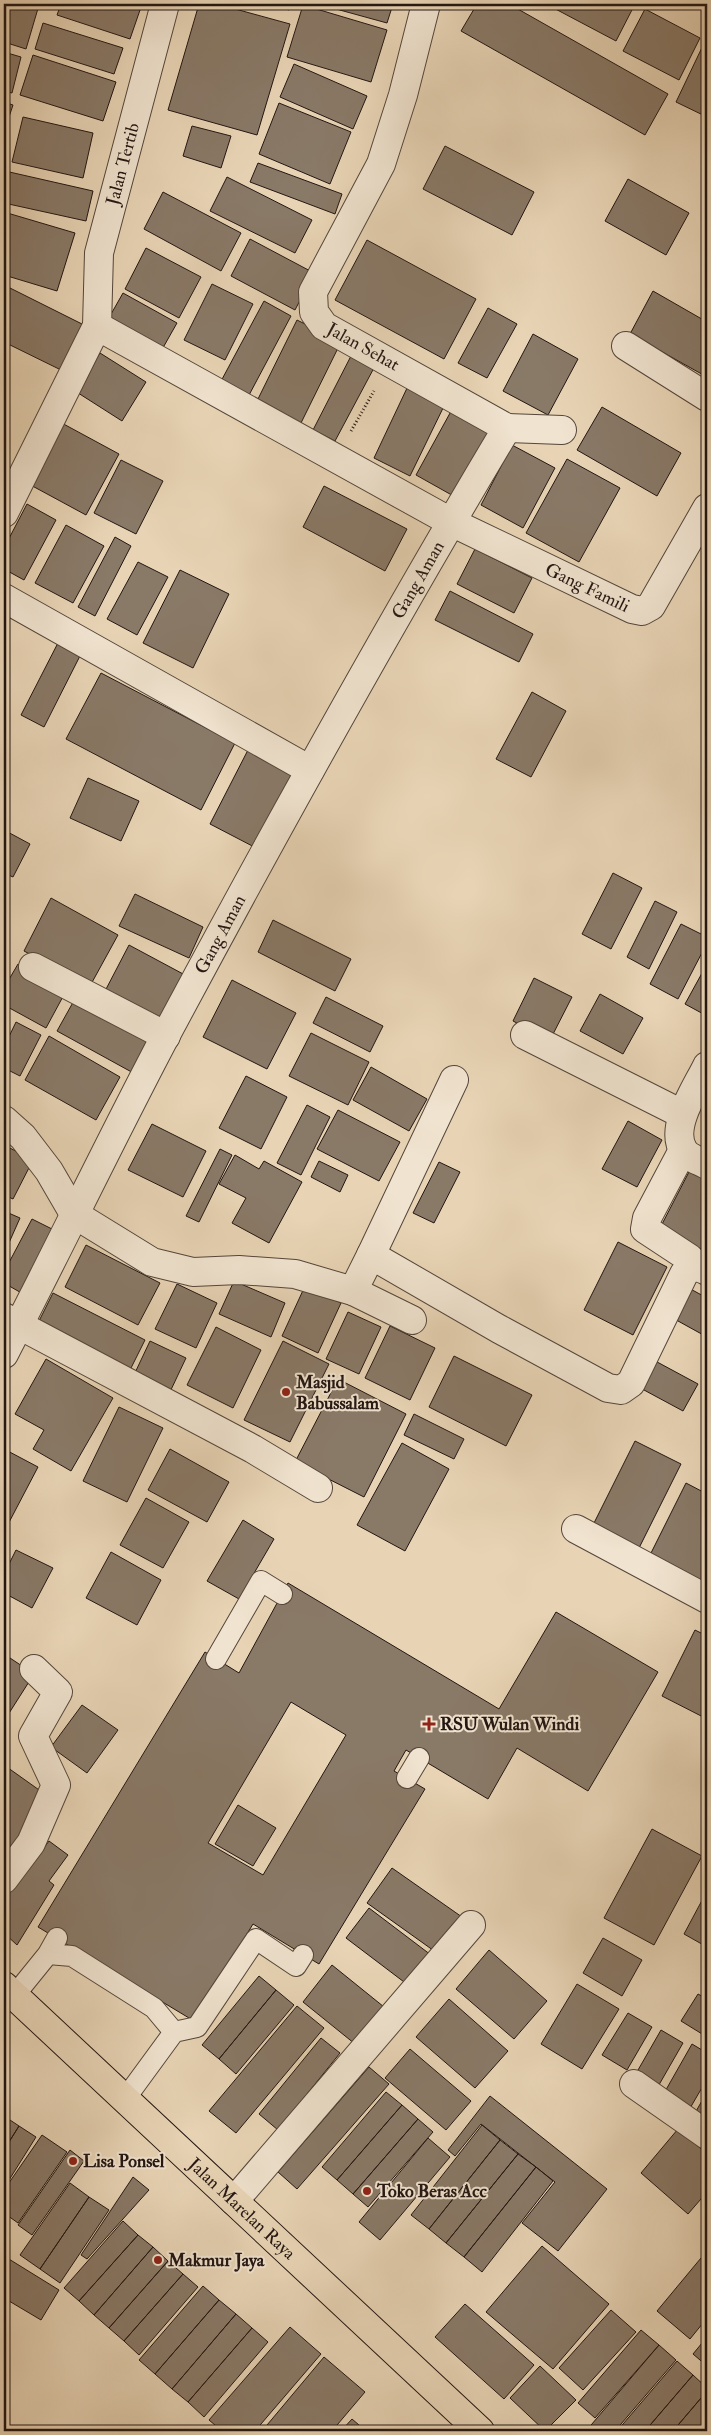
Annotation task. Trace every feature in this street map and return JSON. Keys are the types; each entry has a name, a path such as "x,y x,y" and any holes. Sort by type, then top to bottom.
{"main road":[{"name":"Jalan Marelan Raya","path":"9,1991 480,2431"}],"street":[{"name":"Jalan Tertib","path":"97,326 99,253 165,4"},
{"name":"Jalan Sehat","path":"426,4 404,95 380,164 314,292 314,312 324,326 507,428"},
{"path":"4,513 97,326 451,522 507,428 562,430"},
{"path":"626,346 707,397"},
{"name":"Gang Famili","path":"451,522 632,610 642,611 651,606 707,508"},
{"name":"Gang Aman","path":"4,1354 11,1321 74,1214 166,1036 310,770 451,522"},
{"path":"4,598 310,770"},
{"path":"33,967 166,1036"},
{"path":"525,1035 682,1114"},
{"path":"707,1066 682,1114 679,1138 683,1150 707,1165"},
{"path":"353,1291 454,1080"},
{"path":"4,1120 23,1136 49,1171 74,1214 152,1262 168,1268 193,1272 239,1270 296,1274 353,1291 412,1320"},
{"path":"683,1150 647,1218 645,1229 689,1258 702,1269"},
{"path":"371,1255 595,1382 616,1390 626,1388 631,1383 684,1274 690,1267 702,1269"},
{"path":"11,1321 253,1449 318,1488"},
{"path":"576,1529 707,1599"},
{"path":"4,1880 30,1844 56,1785 33,1736 58,1692 34,1668"},
{"path":"234,2201 471,1925"},
{"path":"634,2084 707,2135"}],"lane":[{"path":"216,1659 260,1581 282,1594"},
{"path":"407,1778 419,1758"},
{"path":"125,2099 174,2032 197,2027 256,1939 296,1966 303,1955"},
{"path":"9,1991 52,1946 72,1956 154,2008 174,2032"}],"path":[{"path":"336,459 390,362"}],"building":[{"path":"4,4 39,5 26,49 4,42"},
{"path":"61,4 121,4 140,10 130,39 57,15"},
{"path":"199,4 217,4 290,24 257,135 168,110"},
{"path":"270,4 291,4 289,10"},
{"path":"318,4 393,4 387,23"},
{"path":"477,4 509,4 668,94 645,135 461,31"},
{"path":"546,4 635,4 616,41"},
{"path":"303,5 387,30 371,82 287,57"},
{"path":"645,9 700,38 679,80 623,51"},
{"path":"43,23 123,48 114,74 35,49"},
{"path":"707,37 707,117 676,102"},
{"path":"4,52 21,57 12,93 4,91"},
{"path":"33,55 116,82 103,121 20,95"},
{"path":"294,64 367,96 353,129 280,97"},
{"path":"4,102 13,105 4,132"},
{"path":"279,103 351,132 330,184 259,154"},
{"path":"23,117 93,133 83,178 12,162"},
{"path":"192,126 231,136 221,168 183,156"},
{"path":"445,146 534,192 512,235 423,189"},
{"path":"258,163 342,194 335,214 250,182"},
{"path":"5,171 93,191 86,221 4,203"},
{"path":"227,177 312,220 295,253 210,211"},
{"path":"628,179 689,213 666,255 605,221"},
{"path":"163,192 241,233 221,271 144,229"},
{"path":"4,212 75,233 57,291 4,275"},
{"path":"250,239 314,273 295,310 231,276"},
{"path":"367,240 476,299 444,359 335,300"},
{"path":"146,248 201,277 179,318 125,289"},
{"path":"212,284 253,304 225,360 184,340"},
{"path":"10,288 84,325 61,370 4,342 4,300"},
{"path":"653,291 707,322 707,377 630,334"},
{"path":"123,293 177,323 160,353 106,323"},
{"path":"264,301 291,316 248,397 220,383"},
{"path":"488,308 517,324 487,378 458,363"},
{"path":"297,320 341,342 300,425 256,403"},
{"path":"533,334 578,359 548,415 503,391"},
{"path":"100,353 146,382 122,421 75,391"},
{"path":"352,354 375,366 335,441 313,430"},
{"path":"408,386 445,404 410,476 374,458"},
{"path":"455,404 497,428 457,498 416,475"},
{"path":"602,407 681,453 657,496 577,450"},
{"path":"58,421 119,454 86,515 25,482"},
{"path":"512,445 555,468 523,528 481,505"},
{"path":"567,459 620,488 579,562 526,533"},
{"path":"121,460 163,481 136,534 94,513"},
{"path":"324,486 407,529 385,571 303,527"},
{"path":"27,504 56,520 24,580 4,569 4,548"},
{"path":"66,525 104,546 73,603 35,583"},
{"path":"115,537 131,546 95,616 78,607"},
{"path":"475,549 532,578 514,613 457,584"},
{"path":"138,562 168,577 137,635 107,619"},
{"path":"180,570 229,594 193,668 143,643"},
{"path":"450,591 533,634 519,662 435,620"},
{"path":"60,639 83,650 44,727 21,715"},
{"path":"101,673 235,743 201,810 66,739"},
{"path":"532,692 566,711 531,777 496,759"},
{"path":"248,750 298,776 260,850 210,824"},
{"path":"88,778 139,801 121,841 70,818"},
{"path":"4,830 30,844 13,877 4,873"},
{"path":"613,873 642,888 611,949 582,934"},
{"path":"135,894 203,927 189,958 119,926"},
{"path":"51,898 118,935 90,986 24,951"},
{"path":"655,901 677,912 649,969 627,957"},
{"path":"273,920 351,959 335,991 258,952"},
{"path":"681,924 707,937 707,943 678,999 650,984"},
{"path":"129,945 185,975 160,1022 104,993"},
{"path":"18,964 66,991 46,1028 4,1005 4,988"},
{"path":"707,964 707,1016 685,1004"},
{"path":"534,978 572,997 550,1040 513,1021"},
{"path":"232,980 296,1013 267,1069 203,1037"},
{"path":"600,994 643,1018 623,1054 580,1031"},
{"path":"76,997 156,1040 137,1075 57,1031"},
{"path":"326,997 383,1026 370,1052 313,1023"},
{"path":"16,1022 41,1035 20,1076 4,1068 4,1047"},
{"path":"311,1033 369,1062 348,1105 289,1076"},
{"path":"49,1036 120,1077 96,1120 25,1080"},
{"path":"371,1067 427,1099 409,1131 353,1100"},
{"path":"246,1076 287,1097 261,1149 219,1128"},
{"path":"307,1105 330,1117 301,1175 277,1163"},
{"path":"338,1110 400,1142 379,1181 317,1149"},
{"path":"628,1121 662,1140 637,1187 602,1169"},
{"path":"152,1124 206,1151 183,1197 128,1170"},
{"path":"4,1145 33,1160 13,1199 4,1195"},
{"path":"220,1149 232,1155 199,1222 186,1216"},
{"path":"235,1155 259,1169 264,1161 302,1182 269,1243 232,1223 246,1198 219,1184"},
{"path":"319,1161 348,1175 340,1192 311,1177"},
{"path":"439,1162 460,1172 434,1223 413,1213"},
{"path":"690,1170 707,1180 707,1252 660,1228"},
{"path":"4,1211 20,1218 4,1254"},
{"path":"32,1219 58,1232 25,1295 4,1283 4,1272"},
{"path":"618,1242 667,1267 633,1335 584,1310"},
{"path":"86,1245 160,1283 138,1325 65,1287"},
{"path":"234,1281 285,1303 271,1337 219,1314"},
{"path":"177,1284 217,1303 196,1348 155,1329"},
{"path":"305,1286 341,1303 318,1353 282,1336"},
{"path":"685,1286 707,1298 707,1337 669,1316"},
{"path":"53,1293 145,1340 129,1372 37,1325"},
{"path":"348,1312 381,1327 359,1374 326,1359"},
{"path":"390,1326 435,1348 410,1400 365,1378"},
{"path":"216,1327 261,1350 233,1408 187,1385"},
{"path":"150,1341 186,1358 169,1394 133,1377"},
{"name":"Masjid Babussalam","path":"283,1341 329,1364 290,1442 244,1420"},
{"path":"454,1356 532,1395 506,1446 429,1407"},
{"path":"646,1356 698,1384 683,1411 631,1383"},
{"path":"46,1359 113,1398 71,1471 33,1449 44,1430 15,1414"},
{"path":"338,1379 406,1414 364,1497 295,1462"},
{"path":"119,1407 163,1428 127,1502 83,1481"},
{"path":"414,1414 464,1439 454,1459 404,1435"},
{"path":"635,1441 681,1464 635,1556 589,1533"},
{"path":"402,1443 449,1469 405,1551 357,1525"},
{"path":"4,1449 38,1467 5,1530 4,1529"},
{"path":"170,1449 229,1482 207,1522 148,1490"},
{"path":"686,1483 707,1494 707,1577 703,1586 648,1559"},
{"path":"146,1498 189,1522 163,1568 120,1545"},
{"path":"243,1520 274,1539 239,1599 207,1581"},
{"path":"16,1550 53,1568 32,1608 4,1593 4,1574"},
{"path":"111,1552 161,1580 137,1625 86,1598"},
{"name":"RSU Wulan Windi","path":"288,1583 499,1709 556,1612 658,1672 588,1791 517,1748 488,1799 406,1750 394,1771 425,1789 319,1964 253,1924 194,2021 38,1927 205,1652 239,1673","holes":["291,1702 346,1735 263,1875 208,1843"]},
{"path":"695,1630 707,1636 707,1719 662,1696"},
{"path":"4,1654 34,1674 4,1721"},
{"path":"82,1705 118,1730 87,1773 51,1747"},
{"path":"4,1765 49,1797 4,1861"},
{"path":"238,1805 276,1828 253,1866 215,1844"},
{"path":"652,1829 702,1856 654,1945 604,1918"},
{"path":"49,1841 68,1855 49,1881 54,1885 17,1945 4,1933 4,1892 31,1865"},
{"path":"392,1868 462,1917 437,1953 367,1903"},
{"path":"707,1891 707,1947 684,1934"},
{"path":"369,1908 431,1955 408,1985 346,1938"},
{"path":"603,1938 642,1960 622,1996 583,1973"},
{"path":"489,1950 547,2001 514,2039 456,1989"},
{"path":"332,1965 389,2011 360,2048 303,2002"},
{"path":"259,1976 276,1990 219,2059 202,2045"},
{"path":"577,1984 619,2009 582,2069 541,2044"},
{"path":"276,1990 294,2005 236,2074 219,2059"},
{"path":"698,1994 707,1999 707,2037 681,2021"},
{"path":"449,1999 508,2051 475,2088 416,2037"},
{"path":"297,2006 324,2028 236,2133 209,2111"},
{"path":"628,2013 652,2027 627,2070 602,2055"},
{"path":"661,2030 683,2043 656,2090 634,2077"},
{"path":"321,2038 340,2053 278,2130 259,2114"},
{"path":"692,2044 707,2053 707,2079 689,2110 663,2095"},
{"path":"410,2049 471,2101 446,2130 385,2078"},
{"path":"369,2067 389,2084 297,2189 278,2172"},
{"path":"386,2092 402,2105 337,2180 322,2167"},
{"path":"707,2092 707,2129 691,2120"},
{"path":"490,2096 607,2189 558,2251 522,2223 555,2182 481,2124 455,2156 448,2150"},
{"path":"402,2105 418,2119 353,2194 337,2180"},
{"path":"4,2116 19,2126 4,2150"},
{"path":"418,2119 433,2132 368,2207 353,2194"},
{"path":"482,2125 500,2140 429,2229 411,2215"},
{"path":"19,2126 36,2137 4,2188 4,2150"},
{"path":"678,2129 707,2154 707,2192 688,2214 641,2173"},
{"path":"42,2135 67,2152 18,2223 4,2213 4,2190"},
{"path":"428,2138 450,2157 380,2240 359,2222"},
{"path":"500,2140 518,2154 446,2243 429,2229"},
{"path":"70,2150 84,2161 32,2235 18,2225"},
{"path":"518,2154 536,2167 464,2257 446,2243"},
{"path":"536,2167 553,2181 482,2272 464,2257"},
{"path":"133,2177 149,2190 87,2259 81,2255"},
{"path":"70,2183 89,2197 40,2269 20,2255"},
{"path":"89,2197 109,2210 60,2283 40,2269"},
{"path":"123,2221 138,2235 79,2301 64,2288"},
{"path":"138,2235 153,2247 94,2315 79,2301"},
{"path":"542,2246 609,2304 553,2369 486,2312"},
{"path":"153,2247 168,2261 109,2328 94,2315"},
{"path":"4,2256 59,2290 41,2320 4,2298"},
{"path":"701,2258 707,2263 707,2318 690,2339 657,2311"},
{"path":"168,2261 183,2274 124,2341 109,2328"},
{"path":"183,2274 198,2287 139,2355 124,2341"},
{"path":"203,2286 219,2300 155,2374 139,2360"},
{"path":"219,2300 236,2314 172,2389 155,2374"},
{"path":"465,2304 534,2365 504,2399 435,2337"},
{"path":"611,2310 636,2332 583,2390 559,2368"},
{"path":"236,2314 252,2328 188,2402 172,2389"},
{"path":"290,2327 321,2354 255,2431 222,2431 209,2420"},
{"path":"252,2328 268,2342 204,2417 188,2402"},
{"path":"641,2330 659,2345 595,2418 578,2403"},
{"path":"707,2337 707,2366 693,2354"},
{"path":"659,2345 676,2360 615,2431 586,2431"},
{"path":"324,2357 365,2392 332,2431 262,2431"},
{"path":"677,2361 693,2375 645,2431 617,2431"},
{"path":"540,2366 576,2400 545,2431 510,2398"},
{"path":"693,2375 707,2388 707,2391 673,2431 645,2431"},
{"path":"707,2391 707,2424 701,2431 673,2431"},
{"path":"352,2419 366,2431 341,2431"}],"place":[{"name":"Masjid Babussalam","path":"286,1392"},
{"name":"RSU Wulan Windi","path":"429,1724"},
{"name":"Lisa Ponsel","path":"73,2161"},
{"name":"Toko Beras Acc","path":"367,2191"},
{"name":"Makmur Jaya","path":"158,2260"}]}
